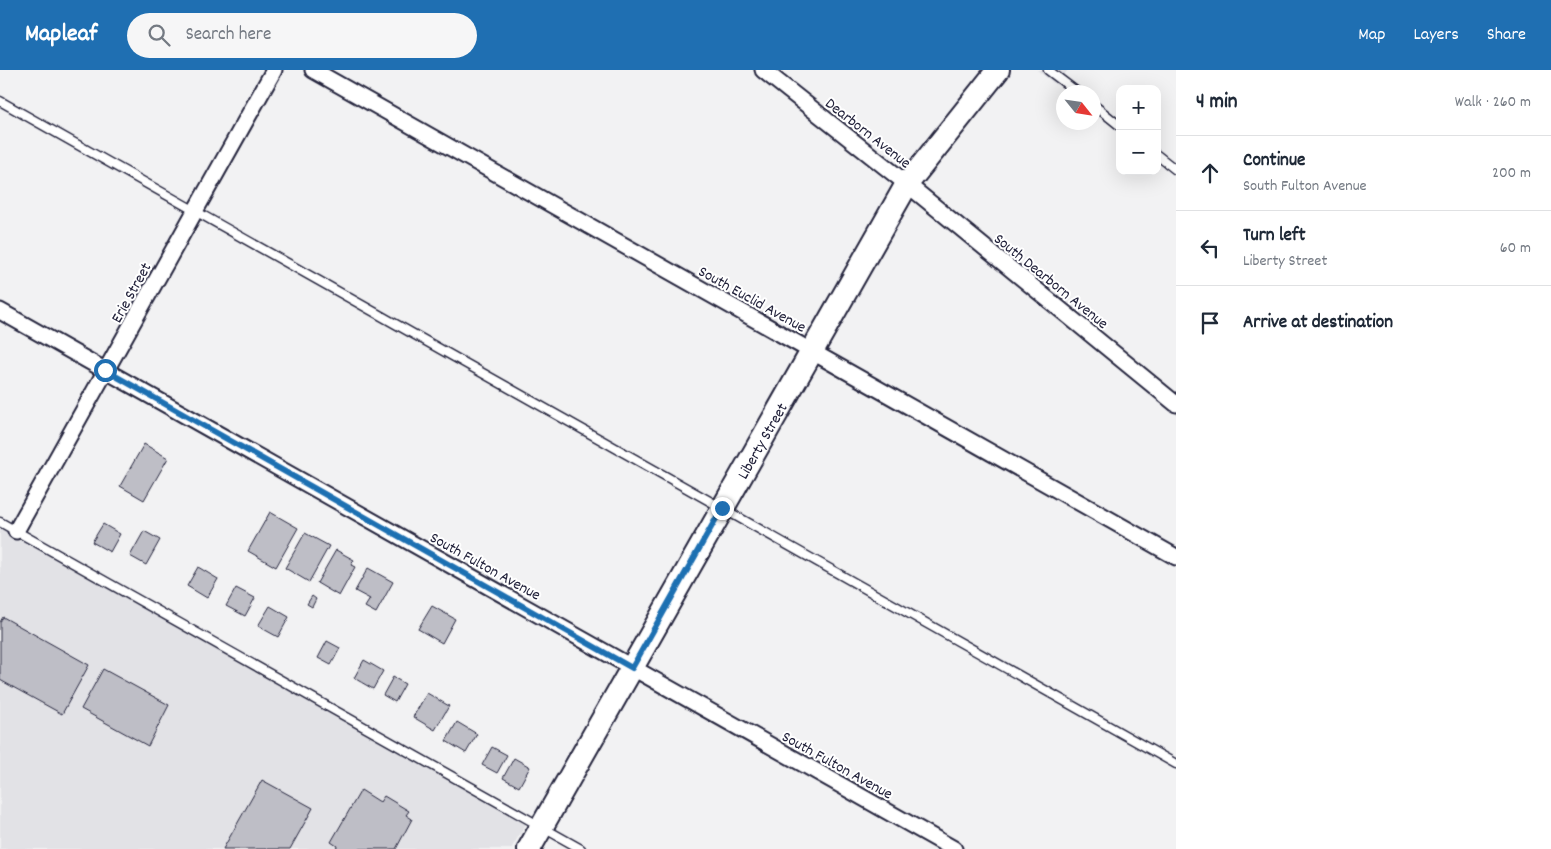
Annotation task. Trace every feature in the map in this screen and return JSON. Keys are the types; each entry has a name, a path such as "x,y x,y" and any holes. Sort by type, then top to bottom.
{"street":[{"name":"Erie Street","path":"16,531 274,70"},
{"name":"South Euclid Avenue","path":"313,70 1176,557"},
{"name":"Dearborn Avenue","path":"763,70 907,184"},
{"name":"Liberty Street","path":"529,849 907,184 998,70"},
{"name":"South Dearborn Avenue","path":"907,184 1176,404"},
{"name":"South Fulton Avenue","path":"0,311 954,849"}],"lane":[{"path":"1048,70 1068,85"},
{"path":"0,101 1176,764"},
{"path":"1101,111 1116,123"},
{"path":"1161,158 1176,170"},
{"path":"0,522 581,849"}],"shaded area":[{"path":"1037,70 1068,70 1056,85"},
{"path":"0,526 526,824 511,849 0,849"}],"building":[{"path":"144,444 168,458 144,500 120,486"},
{"path":"270,512 298,528 276,567 248,551"},
{"path":"103,524 120,534 110,552 92,542"},
{"path":"144,531 160,540 146,565 130,556"},
{"path":"305,533 329,546 309,582 285,568"},
{"path":"336,550 354,560 351,565 355,567 339,596 317,583"},
{"path":"198,567 218,579 207,598 187,586"},
{"path":"368,568 393,582 376,613 365,607 370,599 355,591"},
{"path":"236,588 255,598 245,616 226,606"},
{"path":"312,596 316,599 312,607 307,604"},
{"path":"270,606 289,617 278,637 258,626"},
{"path":"432,606 455,619 442,643 418,629"},
{"path":"3,617 89,665 62,714 0,680 0,622"},
{"path":"327,641 340,648 331,665 318,658"},
{"path":"364,660 383,671 373,689 354,678"},
{"path":"103,669 169,705 148,746 81,709"},
{"path":"393,677 405,684 395,702 383,695"},
{"path":"427,693 449,706 435,730 413,717"},
{"path":"457,722 477,734 466,753 446,741"},
{"path":"492,747 507,755 497,773 482,765"},
{"path":"514,758 530,767 519,787 503,778"},
{"path":"262,780 313,808 290,849 223,849"},
{"path":"361,790 380,802 384,796 409,811 406,815 412,819 396,849 336,849 337,846 331,842"}],"route":[{"path":"105,370 632,668 722,508"}]}
